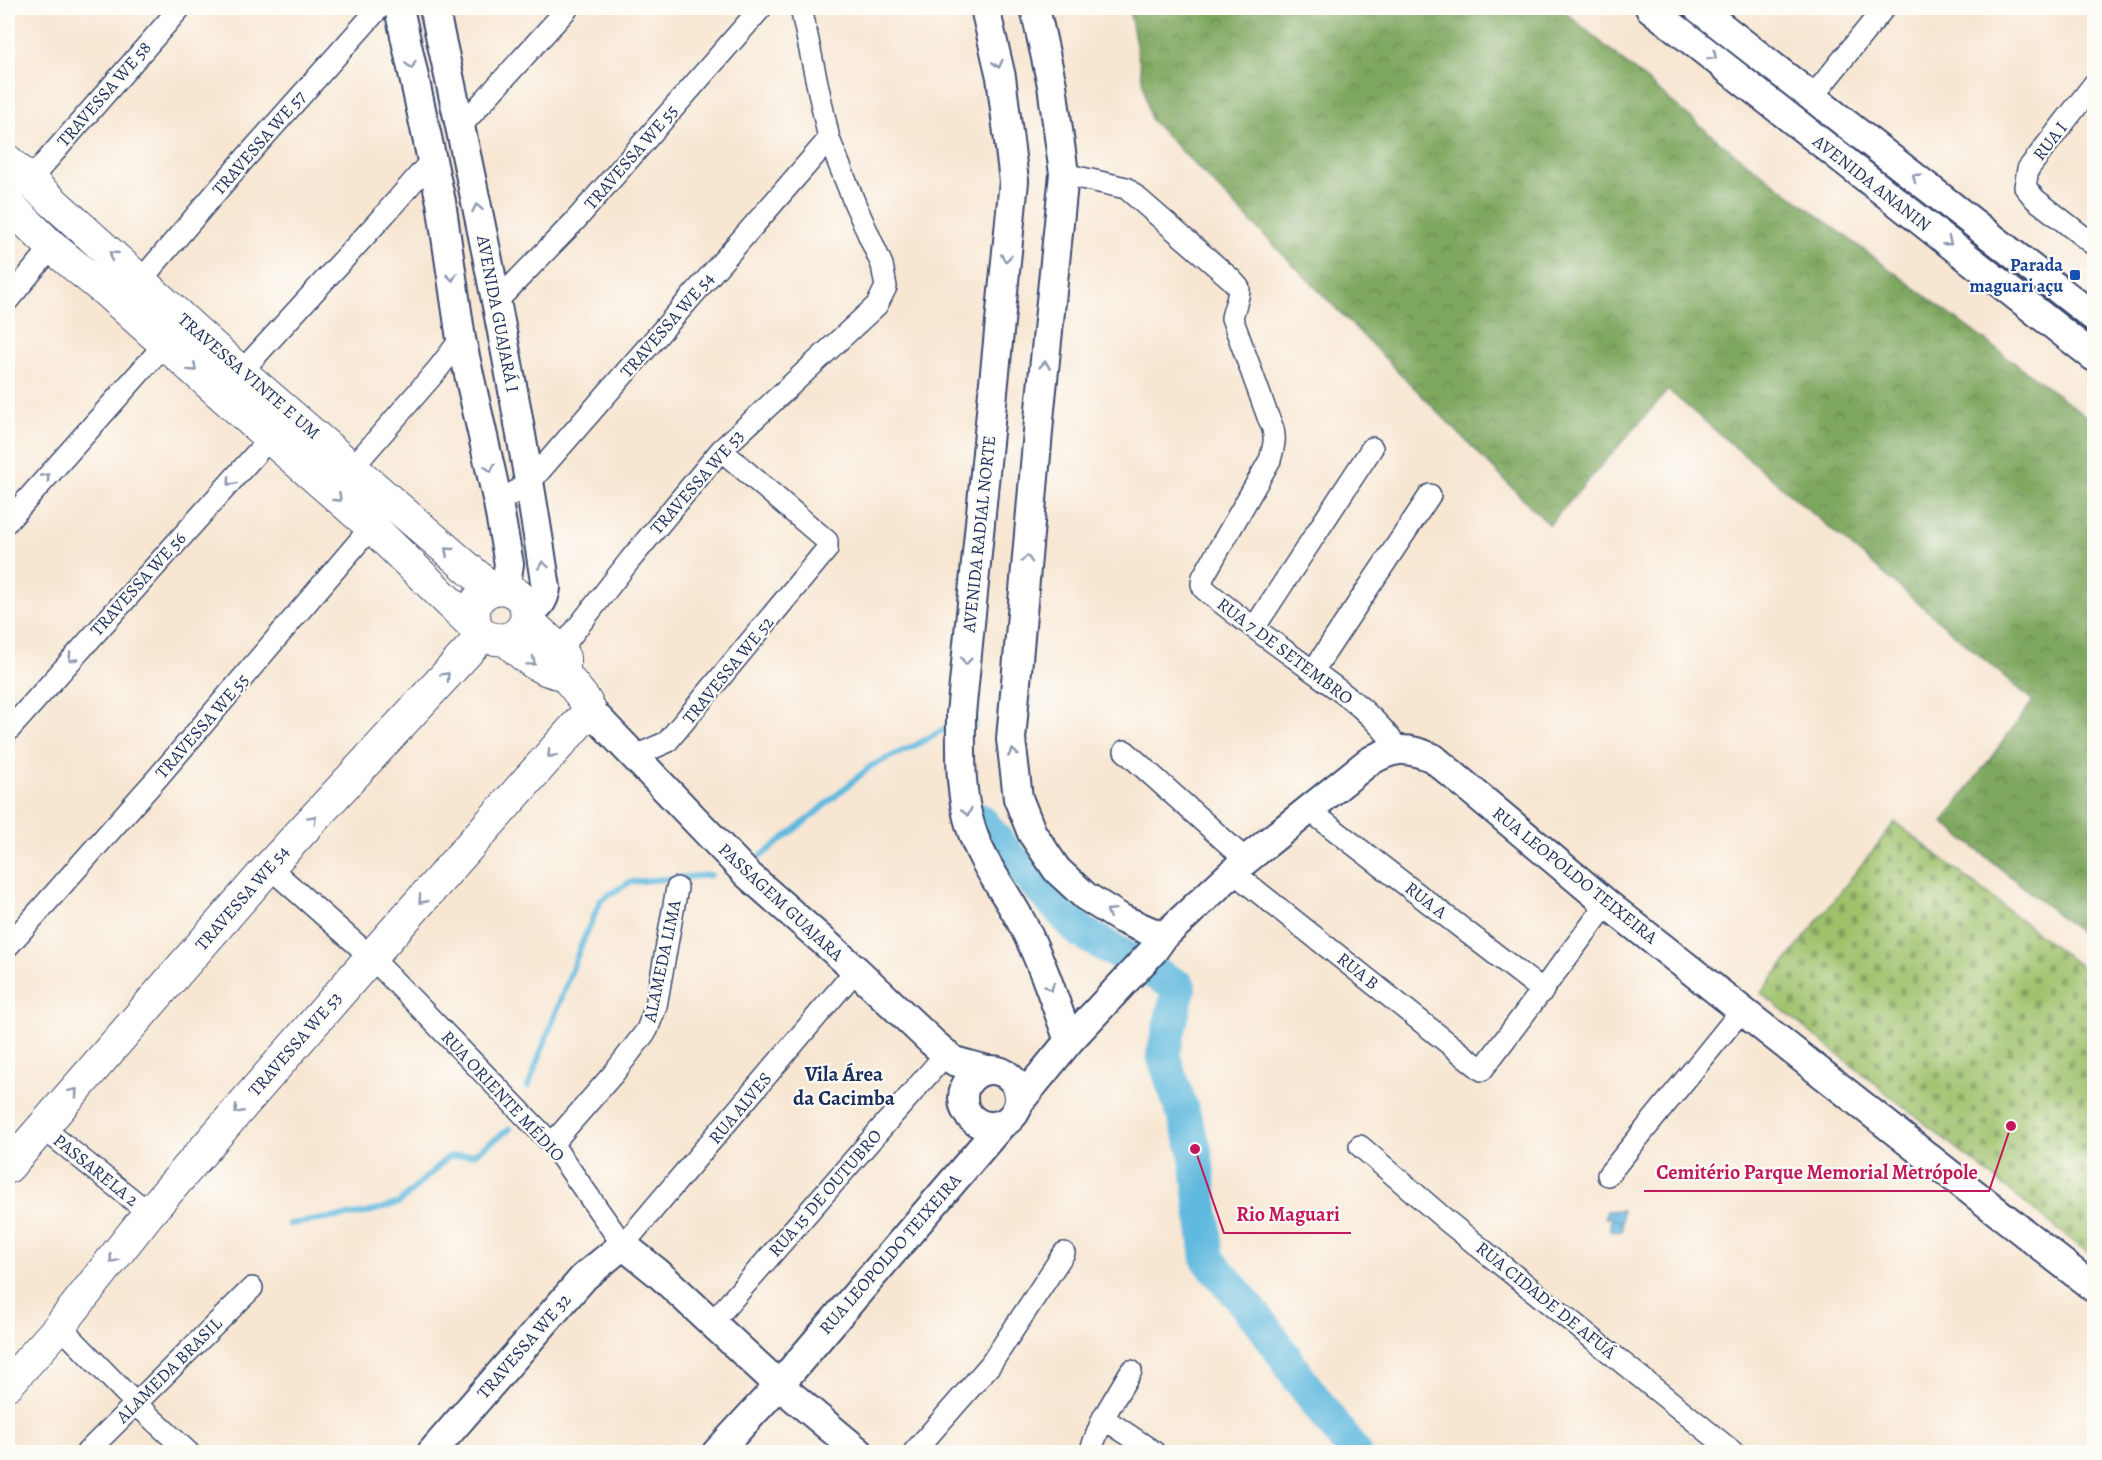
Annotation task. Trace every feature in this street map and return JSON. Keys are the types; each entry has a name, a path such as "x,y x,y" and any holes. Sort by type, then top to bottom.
{"main road":[{"name":"AVENIDA GUAJARÁ I","path":"399,8 441,202 461,339 498,503 509,564 499,589"},
{"name":"AVENIDA GUAJARÁ I","path":"434,8 496,302 530,482 546,588 544,599 539,606 504,627"},
{"name":"AVENIDA RADIAL NORTE","path":"985,8 1001,77 1014,181 961,714 961,754 965,802 970,827 981,855 1014,907 1032,943 1069,1041"},
{"path":"1035,8 1052,85 1064,174 1011,739 1018,798 1032,833 1058,870 1085,896 1158,944"},
{"name":"AVENIDA ANANIN","path":"1650,8 2094,357"},
{"name":"AVENIDA ANANIN","path":"1702,9 2094,317"},
{"name":"TRAVESSA VINTE E UM","path":"8,204 52,248 107,292 372,526 504,627 524,603 516,593 499,589 393,502 241,372 18,171"},
{"path":"499,589 482,595 475,604 473,616 504,627 537,667 550,672 562,662 590,710"},
{"name":"TRAVESSA WE 54","path":"8,1167 268,867 504,627"},
{"name":"PASSAGEM GUAJARA","path":"590,710 747,874 856,970 935,1053 963,1093"},
{"name":"TRAVESSA WE 53","path":"8,1384 60,1326 149,1213 371,957 590,710"},
{"name":"RUA LEOPOLDO TEIXEIRA","path":"717,1452 779,1385 1069,1041 1158,944 1239,866 1367,763 1381,754 1398,749 1416,751 1433,758 1607,904 2094,1288"},
{"name":"RUA LEOPOLDO TEIXEIRA","path":"993,1070 1069,1041"},
{"name":"PASSAGEM GUAJARA","path":"935,1053 954,1061 993,1070"},
{"path":"993,1070 1012,1080 1017,1086 1010,1113 985,1126 970,1118 962,1102 963,1093 971,1077 993,1070"},
{"path":"623,1245 658,1273 779,1385 859,1452"},
{"name":"TRAVESSA WE 32","path":"432,1452 584,1277 623,1245"}],"street":[{"name":"TRAVESSA WE 58","path":"18,171 180,8"},
{"name":"TRAVESSA WE 57","path":"141,280 379,8"},
{"path":"460,126 568,8"},
{"name":"TRAVESSA WE 55","path":"496,302 574,222 761,8"},
{"path":"801,8 829,139"},
{"path":"1813,96 1884,8"},
{"path":"1684,34 1702,9"},
{"name":"RUA I","path":"2094,84 2028,169 2025,187 2035,200 2094,245"},
{"name":"TRAVESSA WE 53","path":"562,662 630,560 721,450 877,305 886,287 882,265 829,139"},
{"name":"TRAVESSA WE 54","path":"498,503 530,482 829,139"},
{"path":"241,372 431,161"},
{"name":"RUA 7 DE SETEMBRO","path":"1064,174 1126,188 1232,279 1239,288 1239,297 1234,306 1232,318 1268,417 1275,429 1276,439 1270,460 1203,577 1202,584 1204,589 1254,628 1368,713 1386,731 1398,749"},
{"path":"8,300 52,248"},
{"path":"353,467 461,339"},
{"path":"8,521 165,344"},
{"name":"TRAVESSA WE 56","path":"8,731 270,438"},
{"path":"1254,628 1372,448"},
{"name":"TRAVESSA WE 52","path":"635,756 667,742 827,549 827,541 721,450"},
{"path":"1313,671 1430,495"},
{"name":"TRAVESSA WE 55","path":"8,946 159,776 393,502"},
{"name":"RUA B","path":"1125,751 1239,866 1482,1070 1543,991"},
{"name":"RUA A","path":"1309,810 1543,991"},
{"name":"RUA ORIENTE MÉDIO","path":"268,867 371,957 552,1144 623,1245"},
{"name":"ALAMEDA LIMA","path":"552,1144 648,1030 656,1006 677,888"},
{"path":"1543,991 1607,904"},
{"name":"RUA ALVES","path":"623,1245 856,970"},
{"path":"1608,1175 1742,1010"},
{"name":"RUA 15 DE OUTUBRO","path":"711,1324 935,1053"},
{"name":"PASSARELA 2","path":"43,1128 149,1213"},
{"name":"RUA CIDADE DE AFUÁ","path":"1360,1146 1447,1221 1733,1452"},
{"path":"914,1452 990,1365 1064,1253"},
{"name":"ALAMEDA BRASIL","path":"87,1452 252,1288"},
{"path":"60,1326 136,1404 188,1452"},
{"path":"1090,1452 1103,1418 1131,1371"},
{"path":"1103,1418 1154,1452"}],"green space":[{"path":"1129,8 1560,8 1721,143 2094,422 2094,944 1943,822 2033,701 1668,390 1549,525 1150,119"},
{"path":"1895,822 2094,977 2094,1258 1761,993"}],"water":[{"path":"1622,1210 1622,1231 1610,1231 1611,1217 1605,1218 1606,1211"}],"waterway":[{"path":"974,727 976,710"},
{"path":"761,856 871,766 916,745 953,724"},
{"path":"980,820 1003,849 1081,932 1179,987 1163,1055 1195,1149 1208,1259 1266,1329 1303,1384 1354,1452"},
{"path":"528,1087 580,948 601,900 630,882 711,875"},
{"path":"289,1224 366,1213 399,1203 448,1157 474,1154 510,1129"}],"place":[{"name":"Parada maguari açu","path":"2075,275"},
{"name":"Cemitério Parque Memorial Metrópole","path":"2011,1126"},
{"name":"Rio Maguari","path":"1195,1149"}],"district":[{"name":"Vila Área da Cacimba","path":"844,1086"}]}
